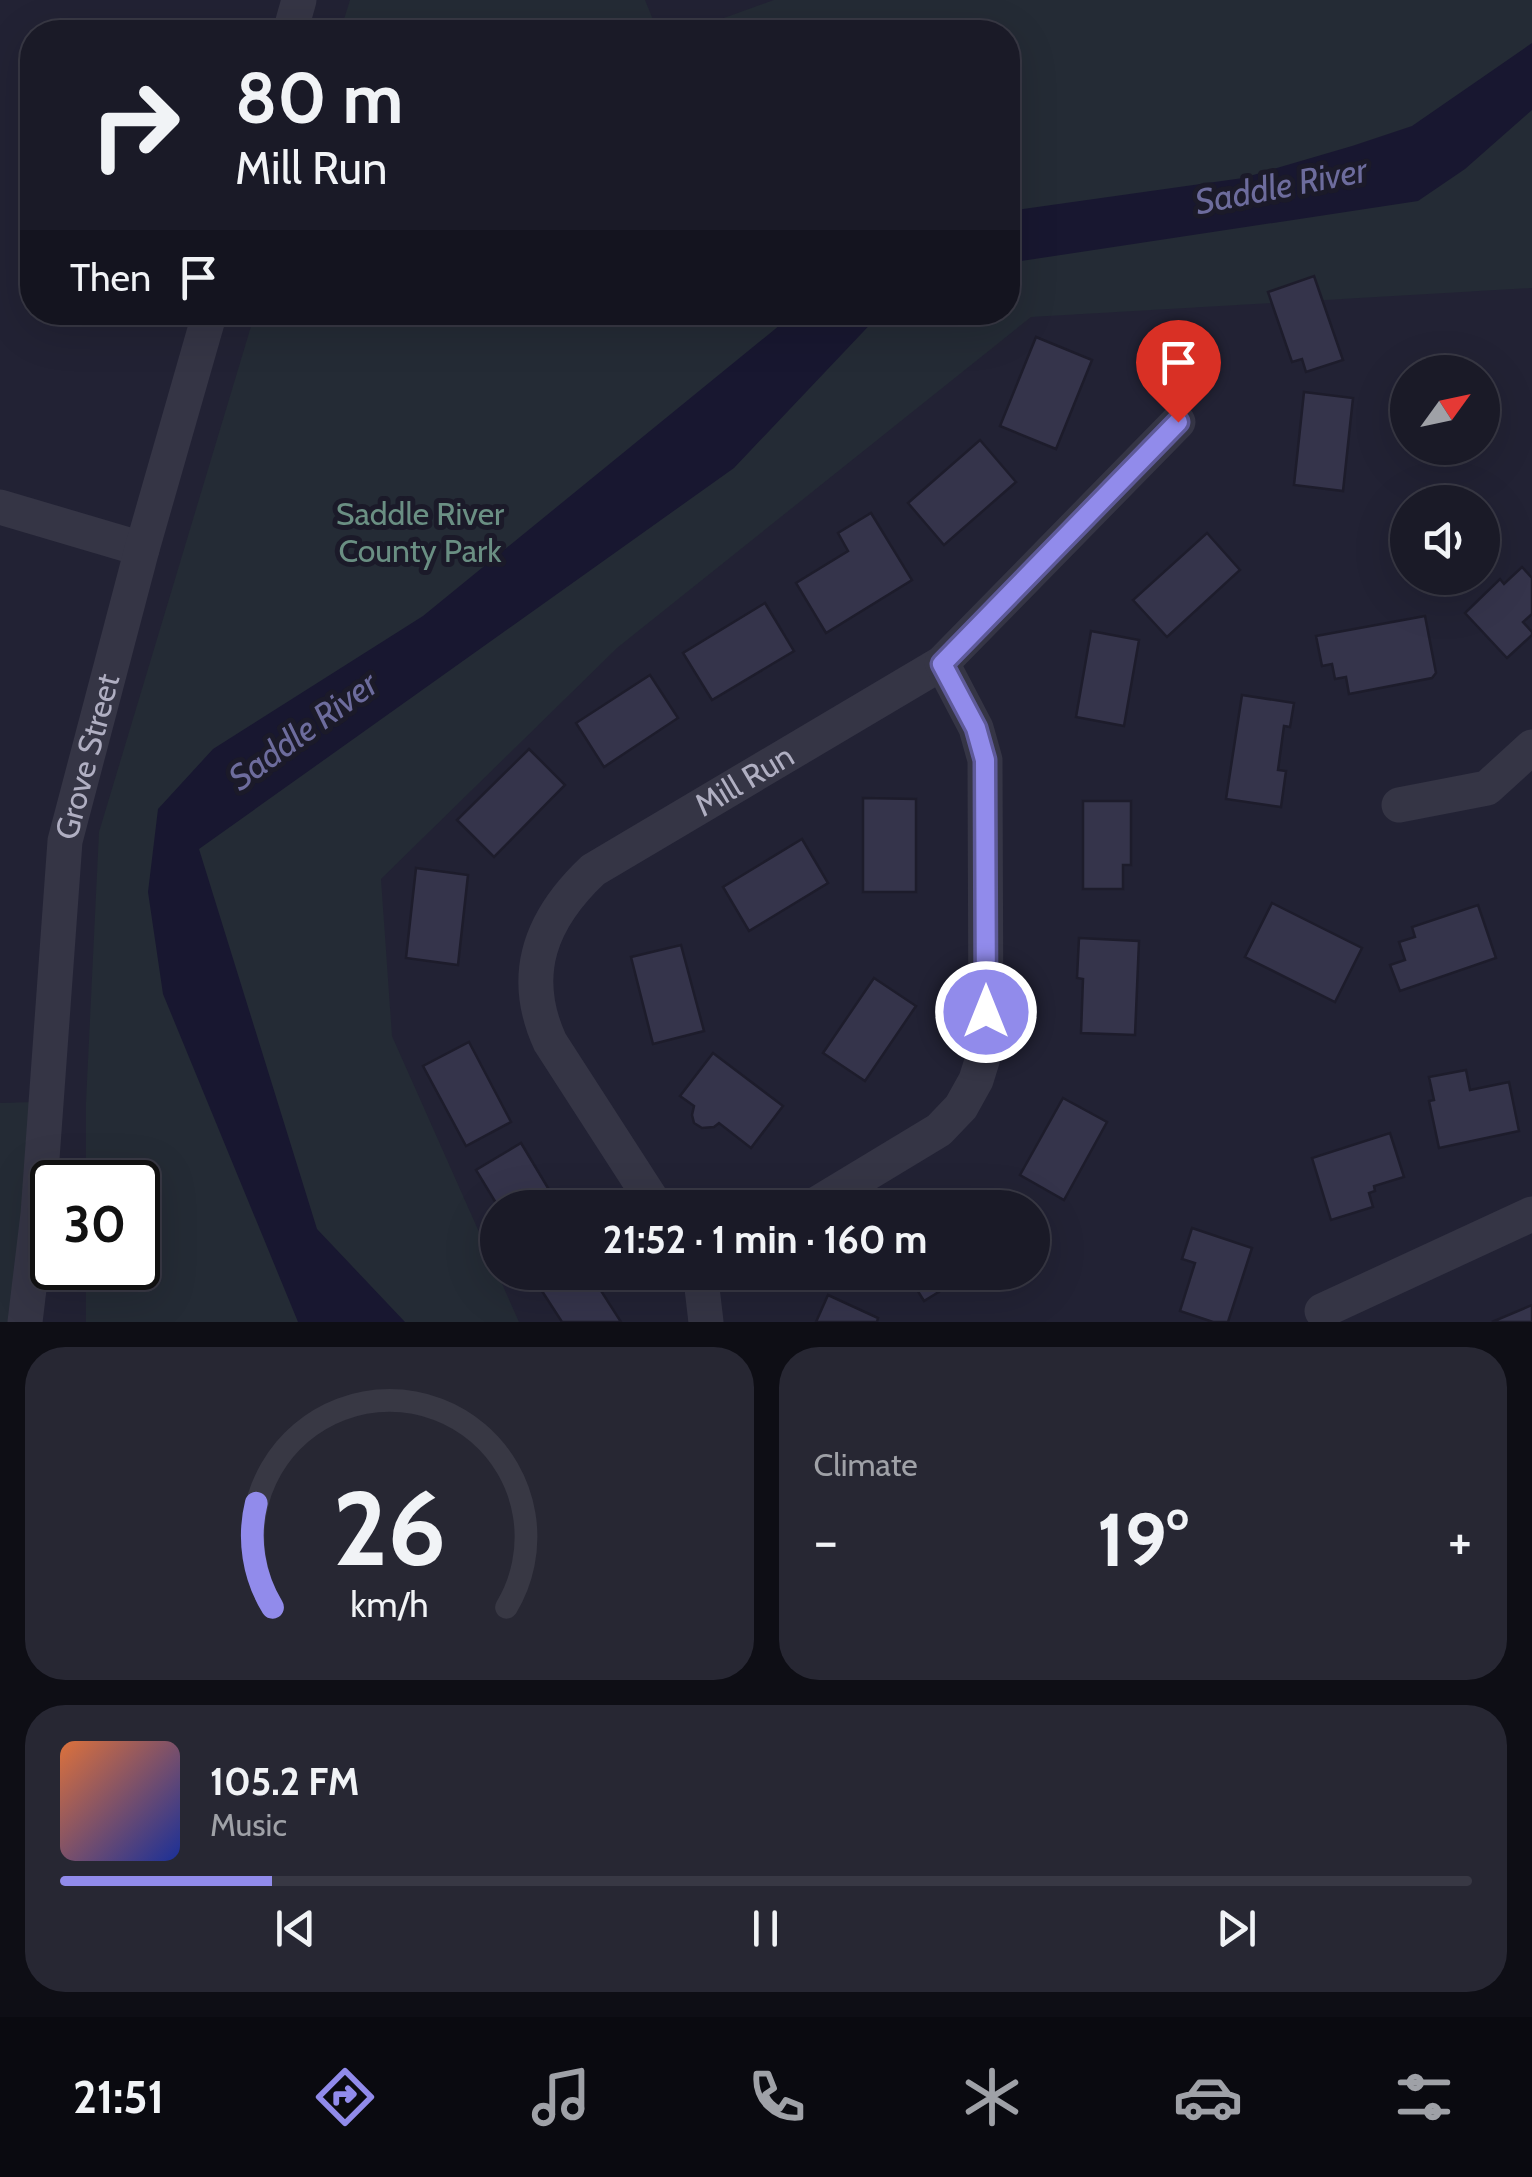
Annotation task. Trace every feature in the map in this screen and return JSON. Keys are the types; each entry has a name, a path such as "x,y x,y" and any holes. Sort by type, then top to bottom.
{"street":[{"name":"Grove Street","path":"42,1160 65,841 206,325"},
{"name":"Mill Run","path":"645,1190 550,1042 540,1019 534,992 538,958 549,924 570,891 593,870 942,664 1178,422"},
{"path":"0,507 142,550"},
{"path":"840,1190 939,1130 961,1107 976,1080 986,1048 985,760 976,728 942,664"},
{"path":"1399,804 1487,788 1532,747"},
{"path":"1322,1311 1532,1214"},
{"name":"Grove Street","path":"26,1322 30,1286"},
{"name":"Grove Street","path":"44,1290 47,1322"},
{"path":"702,1290 706,1322"}],"green space":[{"path":"350,0 645,0 653,20 344,20"},
{"name":"Saddle River County Park","path":"774,0 1532,0 1532,288 1031,317 617,648 381,879 392,1036 480,1234 480,1290 505,1290 519,1322 86,1322 86,1290 160,1290 160,1160 86,1160 99,832 251,325 1020,325 1020,20 718,20"},
{"path":"35,1102 20,1322 0,1322 0,1103"}],"water":[{"name":"Saddle River","path":"1532,43 1532,110 1465,169 1418,201 1020,261 1020,209 1243,178 1412,126"},
{"name":"Saddle River","path":"780,325 870,325 734,468 199,849 317,1229 405,1322 298,1322 163,994 148,892 158,809 213,749 423,616"}],"building":[{"path":"1314,276 1343,360 1306,372 1302,359 1292,362 1268,292"},
{"path":"1036,337 1092,360 1056,449 1000,426"},
{"path":"1304,392 1353,398 1343,491 1294,485"},
{"path":"980,440 1016,482 944,545 908,503"},
{"path":"871,513 912,580 826,633 796,583 848,551 838,533"},
{"path":"1207,533 1240,570 1167,637 1133,600"},
{"path":"1522,567 1532,578 1532,614 1523,622 1532,635 1507,658 1465,613 1484,595 1500,595 1500,579 1504,584"},
{"path":"765,603 794,651 712,700 683,653"},
{"path":"1425,616 1436,673 1432,678 1349,694 1346,677 1335,679 1332,664 1322,666 1316,636"},
{"path":"1091,631 1139,640 1124,726 1076,717"},
{"path":"650,675 678,718 604,767 576,723"},
{"path":"1242,695 1294,703 1290,727 1284,726 1278,770 1286,771 1281,807 1226,799"},
{"path":"529,749 565,785 494,857 457,820"},
{"path":"863,798 916,799 916,892 863,892"},
{"path":"1083,801 1131,801 1131,865 1123,865 1123,889 1083,889"},
{"path":"802,839 828,883 749,931 723,887"},
{"path":"416,868 468,875 458,965 406,958"},
{"path":"1272,903 1362,948 1335,1002 1245,957"},
{"path":"1478,905 1496,958 1400,991 1390,965 1405,960 1399,942 1415,937 1412,927"},
{"path":"1079,938 1139,941 1135,1035 1081,1033 1083,979 1077,978"},
{"path":"681,945 704,1031 653,1044 631,957"},
{"path":"874,978 916,1006 865,1081 823,1053"},
{"path":"469,1042 511,1122 466,1146 423,1066"},
{"path":"713,1053 783,1106 751,1148 719,1123 702,1128 694,1123 694,1106 680,1096"},
{"path":"1466,1070 1470,1090 1509,1082 1519,1131 1439,1148 1429,1101 1434,1100 1429,1077"},
{"path":"1063,1098 1107,1122 1064,1200 1020,1175"},
{"path":"1390,1133 1404,1177 1374,1186 1375,1191 1369,1193 1373,1207 1331,1220 1312,1158"},
{"path":"521,1143 549,1190 488,1190 476,1170"},
{"path":"1192,1228 1252,1248 1228,1322 1213,1322 1180,1311 1195,1263 1182,1259"},
{"path":"601,1290 621,1322 562,1322 542,1291"},
{"path":"917,1290 942,1290 924,1301"},
{"path":"828,1295 878,1318 877,1322 816,1322"},
{"path":"1532,1305 1532,1322 1492,1322"}],"route":[{"path":"986,1012 985,760 976,728 942,664 1178,422"}]}
